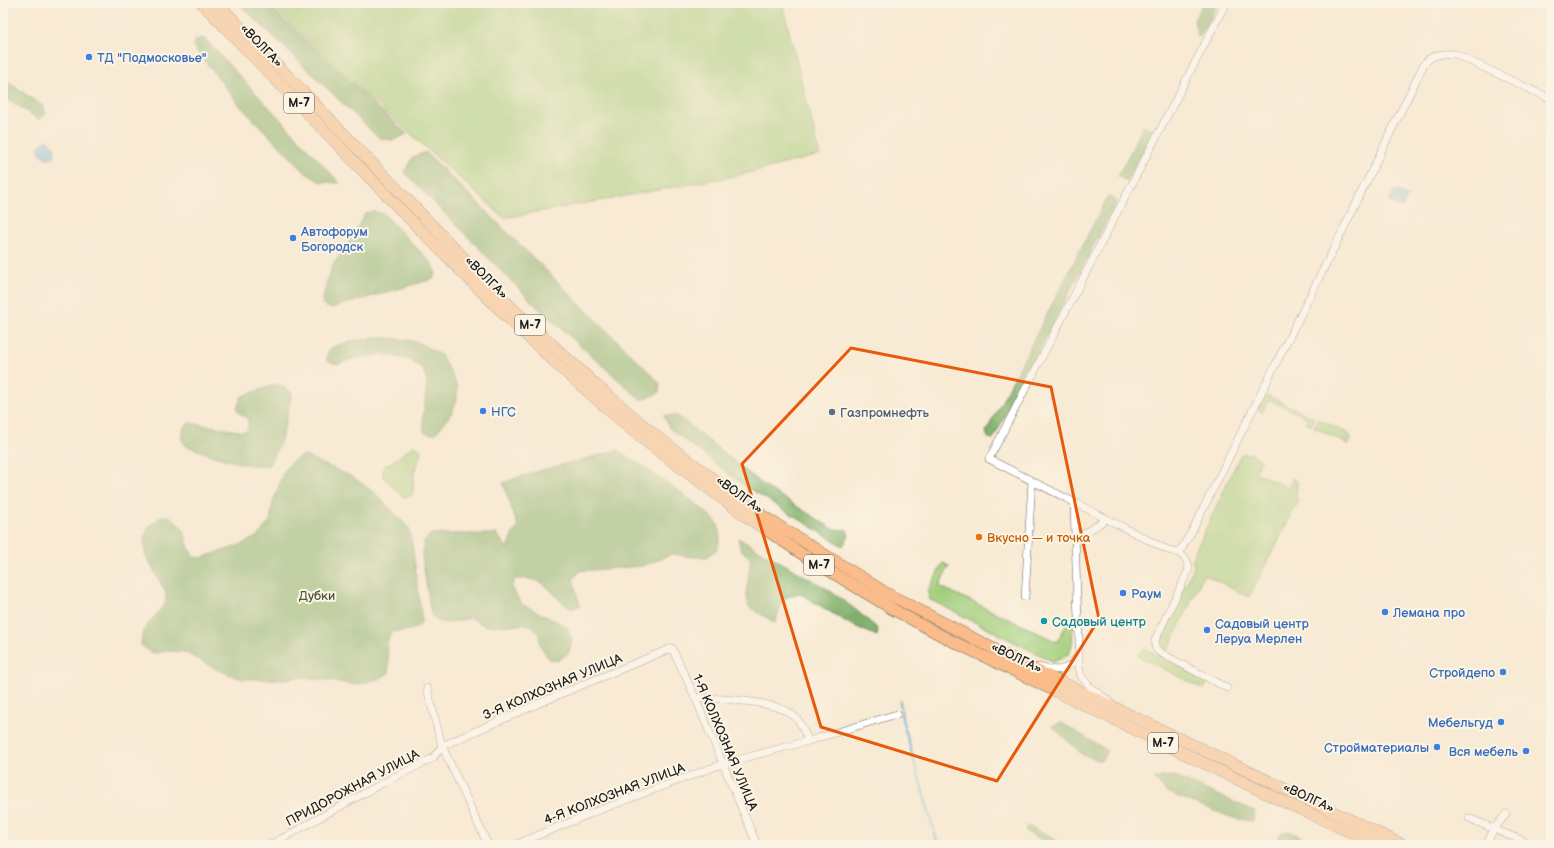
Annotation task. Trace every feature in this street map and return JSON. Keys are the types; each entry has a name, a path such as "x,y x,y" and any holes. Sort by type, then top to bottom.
{"highway":[{"name":"«ВОЛГА»","path":"202,3 395,204 534,342 588,392 640,436 747,517 805,556 894,610 948,639 1278,799 1379,845"},
{"name":"«ВОЛГА»","path":"217,3 514,310 656,436 763,516 913,608 1025,665 1403,845"}],"street":[{"path":"1226,3 989,459 1168,550 1177,552 1186,558 1189,563 1189,569 1155,640 1155,647 1159,652 1226,688"},
{"path":"1177,552 1182,548 1196,522 1338,240 1424,64 1428,59 1443,53 1455,54 1551,99"},
{"path":"1025,597 1032,481"},
{"path":"1074,502 1074,539 1079,636 1078,656 1081,676 1090,687 1126,713"},
{"path":"1074,539 1106,519"},
{"name":"1-Я КОЛХОЗНАЯ УЛИЦА","path":"672,648 695,697 757,845"},
{"name":"3-Я КОЛХОЗНАЯ УЛИЦА","path":"442,746 558,695 672,648"},
{"path":"1025,665 1058,670 1068,668 1078,656"},
{"path":"427,688 442,746 488,845"},
{"path":"695,697 771,704 783,709 797,719 808,741"},
{"name":"4-Я КОЛХОЗНАЯ УЛИЦА","path":"515,845 594,812 722,764 808,741 897,714"},
{"name":"ПРИДОРОЖНАЯ УЛИЦА","path":"270,845 381,784 433,758 442,746"},
{"path":"1486,845 1494,828 1506,814"},
{"path":"1469,818 1533,845"}],"highlighted area":[{"path":"851,348 1051,387 1099,619 997,781 821,727 742,464"}],"green space":[{"path":"238,3 266,3 407,134 394,140 380,139"},
{"path":"269,3 782,3 820,155 735,176 504,218 352,81"},
{"path":"1203,3 1218,3 1202,34 1198,37 1194,20"},
{"path":"204,38 340,183 321,182 307,174 242,108 193,46 195,40"},
{"path":"3,78 44,107 46,114 39,120 3,96"},
{"path":"1143,127 1154,129 1127,182 1118,176"},
{"path":"426,152 660,383 659,393 641,400 537,307 404,172 413,157"},
{"path":"1108,196 1117,201 993,439 988,438 986,432"},
{"path":"373,211 384,214 434,266 436,273 433,279 331,308 326,307 322,304 326,284 333,264 344,250 365,214"},
{"path":"380,337 417,342 441,355 457,386 457,398 453,411 436,433 430,434 424,432 423,417 427,382 423,369 410,360 383,354 352,359 338,364 327,361 328,351 339,344"},
{"path":"279,384 292,393 280,443 269,465 260,466 238,463 185,445 181,438 184,427 190,423 245,432 248,428 248,419 239,413 237,408 242,396"},
{"path":"1269,396 1314,418 1311,426 1306,423 1308,418 1269,400 1262,413 1258,406 1263,399"},
{"path":"664,415 678,416 766,487 833,529 847,530 849,536 843,546 745,486 669,428"},
{"path":"1318,419 1349,434 1351,439 1349,445 1314,427"},
{"path":"415,445 421,450 414,472 413,492 412,495 403,497 383,477 383,467"},
{"path":"617,450 672,486 713,518 720,531 717,549 707,557 672,554 643,566 580,571 573,579 580,606 572,609 557,598 548,587 542,583 536,580 515,579 511,588 522,604 567,627 572,639 569,653 557,661 549,659 540,645 539,634 531,625 485,626 471,618 448,623 439,622 431,615 422,557 424,541 431,534 497,534 507,548 512,535 518,527 503,483 531,473"},
{"path":"1241,454 1252,454 1261,460 1255,472 1288,488 1293,478 1298,482 1296,493 1298,502 1249,597 1204,574 1168,650 1159,647 1159,641 1194,567 1192,558"},
{"name":"Дубки","path":"303,455 353,477 376,494 409,528 422,620 419,627 406,631 392,632 387,642 389,673 381,678 356,685 297,677 286,679 242,679 218,670 184,652 150,652 141,645 142,636 148,624 165,604 166,593 145,554 144,539 148,527 162,516 170,516 183,529 193,557 201,558 240,545 258,536 270,521 273,502 283,473 292,461"},
{"path":"738,538 826,588 856,610 878,629 877,636 850,624 799,593 783,599 775,623 749,607 746,593 751,559 741,550"},
{"path":"943,563 949,566 939,586 1057,642 1067,623 1073,627 1072,645 1068,654 1052,661 929,599 928,591"},
{"path":"1145,649 1208,681 1204,689 1138,656 1141,650 1143,652"},
{"path":"1062,723 1108,751 1101,761 1083,755 1052,726"},
{"path":"1174,776 1255,811 1253,821 1233,818 1166,792 1154,778"},
{"path":"1027,826 1064,844 1054,845 1025,831"},
{"path":"1289,831 1317,845 1285,845 1279,840 1279,836 1282,832"}],"water":[{"path":"48,140 55,148 54,157 52,159 43,156 38,148 41,144"},
{"path":"1395,190 1408,196 1402,208 1389,202"}],"waterway":[{"path":"900,701 902,719 938,845"}],"place":[{"name":"ТД \"Подмосковье\"","path":"89,57"},
{"name":"Автофорум Богородск","path":"293,238"},
{"name":"НГС","path":"483,411"},
{"name":"Газпромнефть","path":"832,412"},
{"name":"Вкусно — и точка","path":"979,537"},
{"name":"Раум","path":"1123,593"},
{"name":"Лемана про","path":"1385,612"},
{"name":"Садовый центр","path":"1044,621"},
{"name":"Садовый центр Леруа Мерлен","path":"1207,630"},
{"name":"Стройдепо","path":"1503,672"},
{"name":"Мебельгуд","path":"1501,722"},
{"name":"Стройматериалы","path":"1437,747"},
{"name":"Вся мебель","path":"1526,751"}]}
